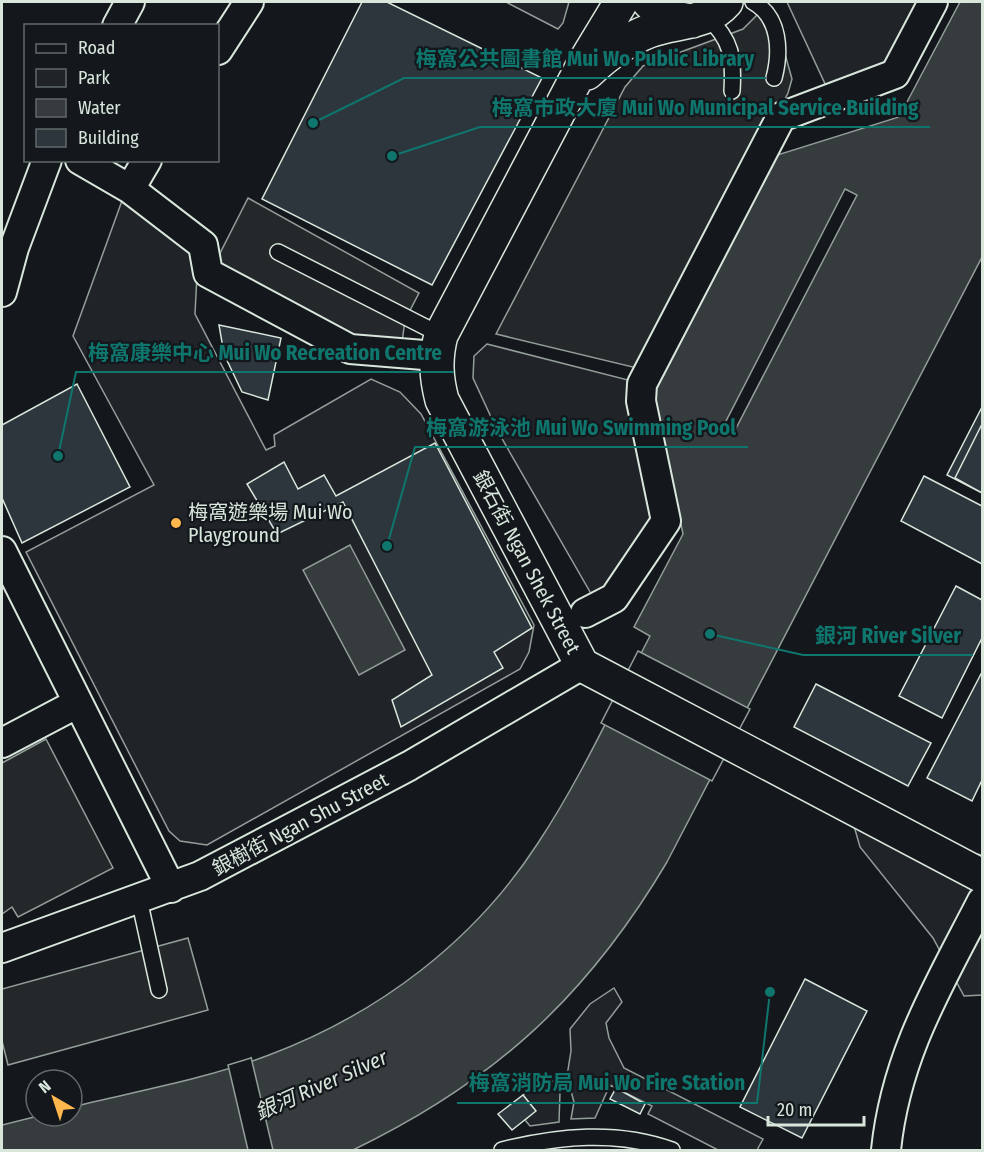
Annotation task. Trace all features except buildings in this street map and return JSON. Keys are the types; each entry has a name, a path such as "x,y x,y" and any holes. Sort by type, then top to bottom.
{"street":[{"path":"118,24 130,2"},
{"path":"219,48 249,2"},
{"path":"83,162 130,189 203,245 208,273 350,349 438,346 587,58 621,2"},
{"path":"649,2 663,14 677,20 708,13"},
{"path":"585,613 614,598 666,521 641,402 642,384 781,117 895,75 933,2"},
{"path":"574,84 608,53 648,31 708,13"},
{"path":"2,292 14,248 46,162"},
{"path":"130,189 146,162"},
{"name":"銀石街 Ngan Shek Street","path":"438,346 435,376 442,400 594,672"},
{"path":"2,551 171,888"},
{"path":"594,672 982,876"},
{"name":"銀樹街 Ngan Shu Street","path":"2,948 200,876 594,672"},
{"path":"2,743 78,702"},
{"path":"886,1150 889,1123 902,1068 923,1016 982,901"}],"lane":[{"path":"753,2 768,16 775,30 779,46 774,78"},
{"path":"708,13 726,36 732,63 732,91"},
{"path":"278,252 438,346"},
{"path":"139,899 159,990"},
{"path":"502,1150 534,1142 572,1137 629,1140 672,1150"}],"green space":[{"path":"506,2 569,2 563,23 558,29"},
{"path":"787,2 921,2 890,61 827,88"},
{"name":"梅窩遊樂場 Mui Wo Playground","path":"123,198 198,255 195,314 266,450 275,446 274,435 371,379 400,392 421,414 534,625 529,652 520,669 207,845 180,841 169,831 26,552 154,485 73,336"},
{"path":"487,344 632,381 662,516 618,583 593,597 497,430 473,378 474,356"},
{"path":"854,826 982,855 982,995 964,996 933,938 860,847"},
{"path":"614,988 622,1002 606,1023 609,1038 624,1068 763,1139 757,1150 718,1150 648,1114 652,1106 610,1085 595,1118 571,1119 574,1102 567,1076 571,1051 570,1029 590,1004"},
{"path":"547,1073 560,1092 559,1122 530,1126 525,1120 535,1111 523,1095"}],"shaded area":[{"path":"767,5 780,36 792,79 788,93 645,370 496,334 625,87 643,66 743,29"},
{"path":"248,198 419,293 405,320 401,350 350,346 213,267"},
{"path":"46,739 113,868 18,917 12,907 2,914 2,763"},
{"path":"188,938 208,1010 8,1065 2,1041 2,989"}],"water":[{"path":"960,2 982,2 982,257 667,862 604,954 570,995 493,1065 404,1124 353,1150 2,1150 2,1125 24,1120 24,1128 84,1128 84,1104 221,1071 269,1055 348,1018 385,996 454,943 513,879 569,793 650,636 634,627 683,534 653,389 774,156 899,117"},
{"path":"350,545 405,650 359,675 303,570"}],"pier":[{"path":"845,189 857,195 733,434 722,429"},
{"path":"638,651 750,709 712,781 601,723"},
{"path":"251,1058 273,1150 248,1150 228,1065"}],"place":[{"name":"梅窩公共圖書館 Mui Wo Public Library","path":"313,123"},
{"name":"梅窩市政大廈 Mui Wo Municipal Service Building","path":"392,156"},
{"name":"梅窩康樂中心 Mui Wo Recreation Centre","path":"58,456"},
{"name":"梅窩遊樂場 Mui Wo Playground","path":"176,523"},
{"name":"梅窩游泳池 Mui Wo Swimming Pool","path":"387,546"},
{"name":"銀河 River Silver","path":"710,634"},
{"name":"梅窩消防局 Mui Wo Fire Station","path":"770,992"}]}
